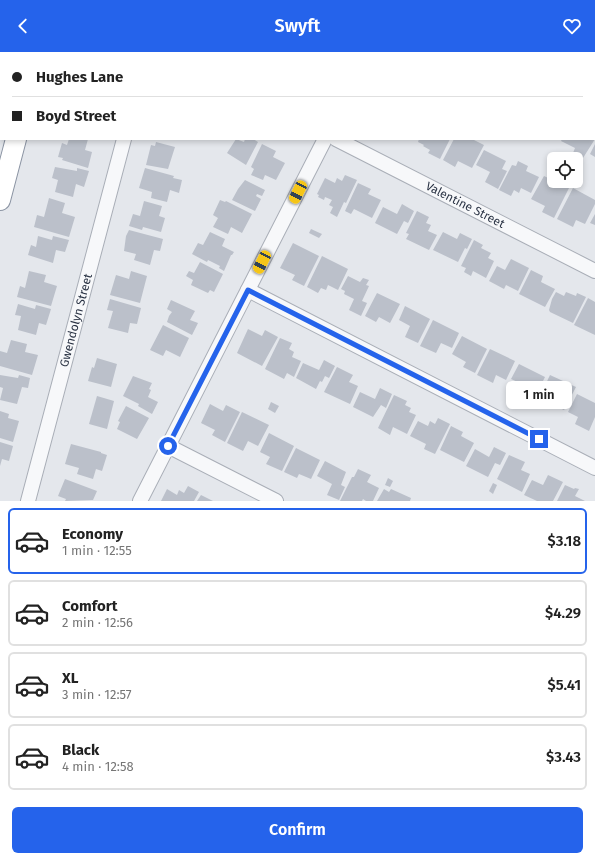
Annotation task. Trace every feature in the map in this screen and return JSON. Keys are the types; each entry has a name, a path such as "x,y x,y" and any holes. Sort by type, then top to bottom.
{"highway":[{"path":"0,200 16,140"}],"street":[{"name":"Gwendolyn Street","path":"28,501 124,140"},
{"path":"140,501 324,140"},
{"name":"Valentine Street","path":"338,140 595,271"},
{"path":"248,290 595,468"},
{"path":"168,446 276,501"}],"building":[{"path":"69,140 88,140 85,150 92,152 88,168 62,160 63,158 58,157 62,143 67,145"},
{"path":"235,140 244,142 245,140 255,140 258,142 246,165 227,153"},
{"path":"419,140 450,140 440,159 428,153 430,150 418,142"},
{"path":"453,140 474,140 484,145 472,168 458,161 455,167 443,160"},
{"path":"562,140 594,140 583,158 583,152 573,152 575,148"},
{"path":"156,142 175,147 168,169 146,165 151,145 155,146"},
{"path":"262,144 276,151 273,157 285,163 276,180 265,175 263,180 251,175 254,169 251,167"},
{"path":"595,144 595,157 590,154"},
{"path":"484,150 506,161 502,169 507,171 498,189 485,182 490,172 476,165"},
{"path":"518,161 528,166 526,171 539,177 531,193 521,188 519,193 514,190 511,196 499,190 512,165 516,166"},
{"path":"55,167 77,171 77,168 89,171 84,187 76,184 73,197 55,192 58,180 52,178"},
{"path":"145,168 174,176 173,178 182,180 179,193 170,190 167,202 151,198 152,192 139,188"},
{"path":"345,175 357,180 346,203 344,202 337,217 330,213 333,207 329,205 332,200 325,197 324,200 318,197 319,195 317,194 325,178 335,183 337,178 342,181"},
{"path":"544,176 547,177 547,188 569,188 554,218 542,212 545,206 531,199"},
{"path":"245,180 265,190 262,196 257,194 256,196 261,199 255,211 232,200"},
{"path":"358,183 371,189 368,194 381,200 372,218 354,209 351,214 345,211"},
{"path":"573,188 595,200 595,204 585,224 576,220 573,227 557,219"},
{"path":"49,198 65,203 62,213 75,217 69,237 34,227 37,215 44,217"},
{"path":"220,200 226,201 252,214 242,233 231,227 228,234 213,227 218,218 213,215"},
{"path":"144,201 162,206 159,216 165,218 161,232 143,227 142,230 129,226 133,214 140,216"},
{"path":"402,204 414,211 408,223 404,221 397,234 375,223 383,207 397,214"},
{"path":"417,211 429,217 426,223 431,225 428,231 437,235 429,250 406,239 409,234 406,233"},
{"path":"595,214 595,225 590,223"},
{"path":"311,229 322,234 319,238 309,233"},
{"path":"129,230 163,239 160,251 154,250 150,265 134,260 136,254 124,251 126,236"},
{"path":"210,232 225,239 222,246 234,252 231,255 224,271 219,268 220,266 208,260 207,262 192,254 198,243 203,245"},
{"path":"443,232 457,239 460,233 472,239 467,249 465,248 458,262 433,250"},
{"path":"38,236 52,240 53,236 69,240 65,252 56,250 53,263 28,255 31,245 36,247"},
{"path":"474,240 483,245 481,248 491,253 488,258 494,261 486,278 473,271 471,276 464,272 466,268 461,266"},
{"path":"293,243 319,256 304,286 292,280 295,275 280,268"},
{"path":"322,256 348,269 338,290 328,285 326,290 321,288 318,293 307,287"},
{"path":"511,259 529,268 518,291 506,285 504,289 489,281 497,266 505,270"},
{"path":"200,262 223,274 214,292 210,290 208,293 191,285 193,280 186,276 189,271 194,273"},
{"path":"531,270 543,276 541,282 555,289 545,307 519,294"},
{"path":"29,271 46,275 44,282 57,286 51,306 17,297 20,286 25,288"},
{"path":"131,271 147,276 140,303 110,295 116,275 129,279"},
{"path":"348,276 360,282 363,278 369,280 366,285 369,286 362,301 367,303 361,316 349,310 354,299 344,294 345,291 341,289"},
{"path":"556,292 564,296 566,292 576,296 577,293 586,297 573,323 550,312 549,310 552,299"},
{"path":"377,293 400,304 390,323 379,317 376,322 365,316"},
{"path":"588,298 595,302 595,335 574,325"},
{"path":"110,299 141,308 137,324 130,323 128,333 108,328 113,311 107,310"},
{"path":"171,300 195,311 190,320 198,323 192,335 167,322 172,312 167,309"},
{"path":"18,304 35,309 36,305 51,309 46,325 39,323 36,335 18,330 21,316 15,315"},
{"path":"405,306 430,319 418,343 405,337 410,326 399,320"},
{"path":"433,320 459,333 452,348 441,343 436,353 420,346"},
{"path":"163,325 189,338 180,357 166,350 163,356 150,350"},
{"path":"248,329 262,336 265,330 278,337 262,366 237,353"},
{"path":"462,336 487,349 475,373 463,367 466,362 452,354"},
{"path":"280,338 292,343 289,349 294,352 292,357 301,361 294,377 287,373 284,379 265,369"},
{"path":"11,340 27,344 25,352 38,355 32,375 0,366 0,351 7,353"},
{"path":"490,349 515,361 506,380 496,375 493,383 477,375"},
{"path":"97,358 117,364 111,387 88,381 92,367 94,368"},
{"path":"324,360 335,366 329,378 325,376 322,382 320,381 316,389 296,378 303,363 319,370"},
{"path":"519,364 545,377 532,403 516,395 522,384 511,379"},
{"path":"337,367 353,375 349,382 358,386 350,404 324,392"},
{"path":"0,375 18,378 19,375 30,378 28,388 22,387 17,404 0,400 3,388 0,387"},
{"path":"550,375 576,387 564,410 549,403 547,408 535,402 538,395 540,396"},
{"path":"133,376 152,383 149,389 151,390 148,397 158,402 152,414 138,406 139,404 123,396"},
{"path":"380,388 392,394 386,408 381,405 373,417 353,407 360,392 375,399"},
{"path":"577,394 595,403 595,417 589,431 575,424 578,417 568,412"},
{"path":"394,395 407,401 405,405 411,408 409,412 416,415 407,434 393,427 390,435 378,428"},
{"path":"97,396 114,401 107,429 89,424"},
{"path":"271,402 279,406 275,413 268,409"},
{"path":"210,404 223,411 226,405 240,412 225,442 212,435 215,430 201,423"},
{"path":"126,406 149,418 137,439 117,429 120,422 118,421"},
{"path":"0,411 9,414 8,418 19,421 13,442 0,438"},
{"path":"242,412 269,425 258,446 248,441 243,451 227,443"},
{"path":"438,418 450,424 435,454 424,449 426,444 410,436 418,421 428,426 430,421 435,424"},
{"path":"451,426 463,432 461,436 474,443 464,462 440,450"},
{"path":"269,433 294,446 282,471 266,464 270,457 260,452"},
{"path":"0,442 13,446 9,461 2,459 0,466"},
{"path":"71,444 107,455 102,471 96,469 93,479 77,474 79,468 65,464"},
{"path":"494,447 506,453 500,465 495,463 488,477 466,466 475,449 489,457"},
{"path":"296,448 320,460 311,479 299,474 297,478 284,472"},
{"path":"509,455 525,462 521,470 530,474 522,492 497,479"},
{"path":"325,461 346,472 341,485 345,487 339,500 327,495 332,484 317,476"},
{"path":"358,469 371,475 367,482 379,488 373,501 366,501 363,499 362,501 340,501 352,477 354,477"},
{"path":"548,475 563,482 553,501 537,501 524,495 532,480 543,485"},
{"path":"388,478 393,481 390,487 385,485"},
{"path":"65,479 97,491 93,500 65,501 66,499 58,496"},
{"path":"493,483 497,485 493,494 489,491"},
{"path":"565,485 574,489 579,489 575,496 585,501 557,501"},
{"path":"188,486 199,492 194,501 161,501 167,489 177,495 179,490 184,493"},
{"path":"384,489 389,492 391,489 411,498 410,501 377,501"},
{"path":"201,495 213,501 197,501"}],"route":[{"path":"168,446 248,290 539,439"}]}
